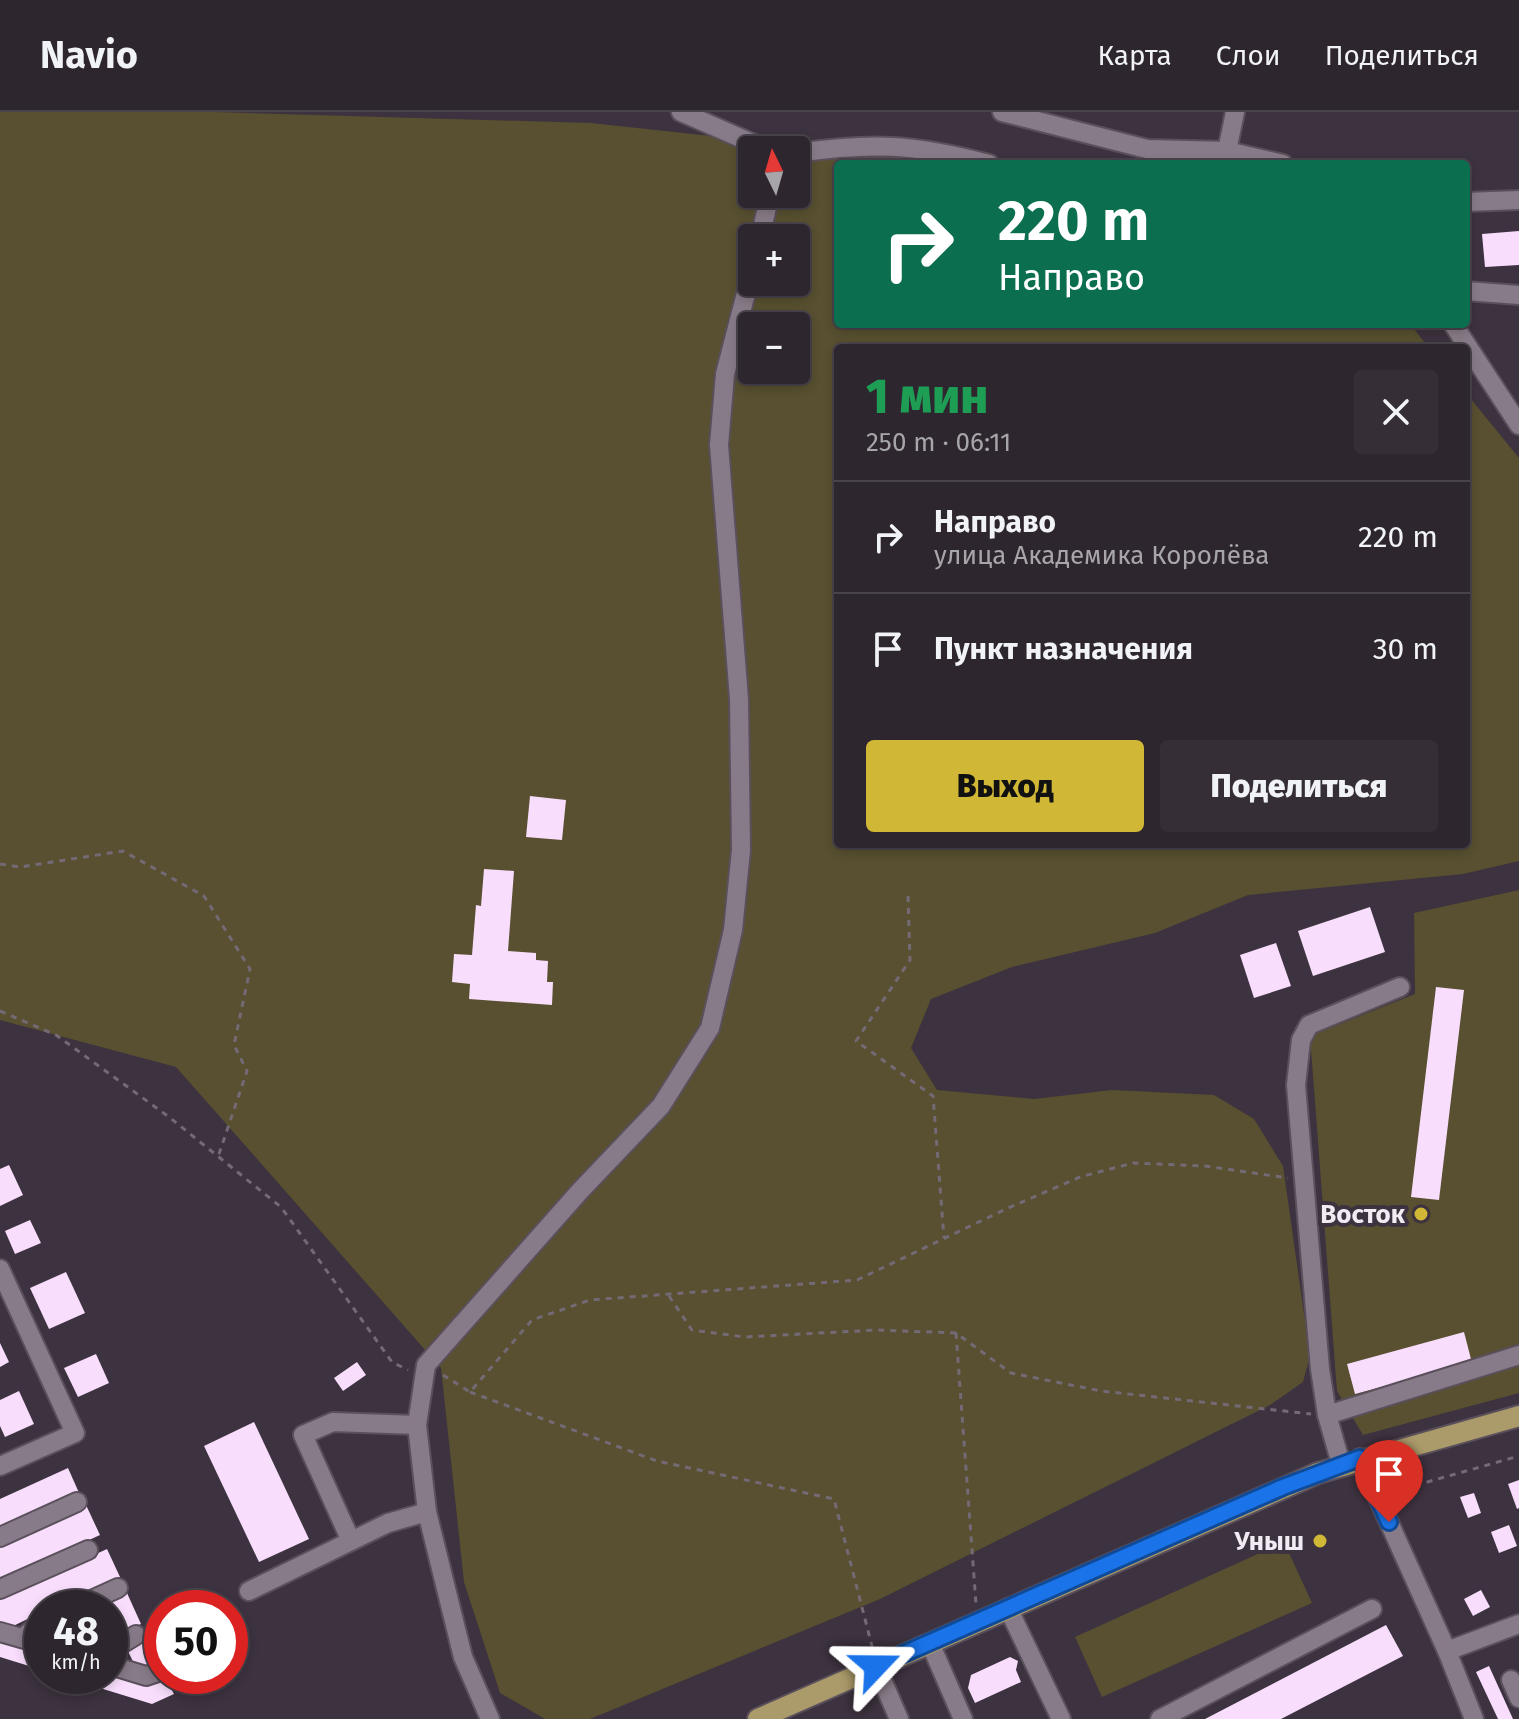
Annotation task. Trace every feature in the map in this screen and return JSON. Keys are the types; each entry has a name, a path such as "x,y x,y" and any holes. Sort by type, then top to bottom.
{"main road":[{"path":"758,1719 1350,1461 1519,1416"}],"street":[{"path":"681,112 738,137"},
{"path":"1002,112 1147,149 1227,151 1266,160"},
{"path":"1227,151 1235,112"},
{"path":"810,152 886,145 930,148 974,160"},
{"path":"1470,202 1519,200"},
{"path":"1470,291 1519,295"},
{"path":"490,1719 463,1657 427,1512 417,1425 424,1370 580,1191 661,1106 703,1041 715,1013 733,930 741,850 739,699 720,460 720,407 746,296"},
{"path":"1470,350 1519,425"},
{"path":"1400,987 1309,1025 1301,1040 1296,1085 1327,1415 1350,1461 1377,1496 1474,1719"},
{"path":"0,1269 75,1433 0,1466"},
{"path":"1327,1415 1519,1355"},
{"path":"351,1541 303,1435 333,1422 417,1425"},
{"path":"0,1537 77,1502"},
{"path":"249,1591 388,1523 427,1512"},
{"path":"0,1589 88,1550"},
{"path":"114,1590 118,1588"},
{"path":"1008,1608 1061,1719"},
{"path":"1160,1719 1372,1609"},
{"path":"1447,1651 1519,1624"},
{"path":"0,1632 22,1638"},
{"path":"128,1640 136,1635"},
{"path":"930,1643 963,1719"},
{"path":"876,1666 899,1719"},
{"path":"1511,1680 1519,1698"}],"path":[{"path":"0,864 20,867 123,851 204,896 250,969 234,1045 247,1071 218,1157"},
{"path":"908,896 910,960 856,1041 933,1096 944,1238"},
{"path":"0,1011 56,1035 281,1207 392,1362 424,1370 470,1392 657,1461 834,1499 876,1666"},
{"path":"470,1392 532,1320 590,1300 857,1280 1080,1177 1133,1163 1205,1166 1304,1180"},
{"path":"669,1296 692,1330 745,1337 877,1330 956,1333 1011,1373 1101,1391 1327,1415"},
{"path":"956,1333 977,1622"},
{"path":"1377,1496 1519,1456"}],"shaded area":[{"path":"0,112 214,112 591,123 738,139 738,208 810,208 810,147 931,160 834,160 834,328 1413,328 1426,344 834,344 834,848 1470,848 1470,398 1519,458 1519,861 1463,874 1248,895 1155,933 1012,967 931,999 911,1048 937,1090 1034,1099 1112,1090 1214,1095 1254,1119 1283,1166 1310,1356 1303,1382 1270,1405 880,1599 590,1719 545,1719 500,1693 464,1582 441,1368 176,1067 0,1020"},
{"name":"Восток","path":"1519,890 1519,1393 1363,1435 1337,1391 1310,1036 1415,994 1414,913"},
{"path":"1284,1542 1312,1603 1102,1697 1075,1637"}],"building":[{"path":"1519,231 1519,265 1485,267 1482,234"},
{"path":"530,796 566,800 562,840 526,837"},
{"path":"484,869 514,871 508,951 536,953 536,960 548,961 547,982 553,982 552,1005 469,999 470,984 452,982 454,954 472,955 476,905 481,906"},
{"path":"1370,907 1385,952 1313,976 1298,931"},
{"path":"1276,943 1291,986 1254,998 1240,955"},
{"path":"1436,987 1464,990 1439,1200 1411,1197"},
{"path":"9,1165 23,1195 0,1206 0,1169"},
{"path":"30,1220 41,1243 15,1254 5,1231"},
{"path":"66,1272 85,1313 49,1329 30,1288"},
{"path":"1464,1332 1472,1363 1355,1394 1347,1364"},
{"path":"0,1343 9,1362 0,1367"},
{"path":"96,1354 109,1383 78,1397 64,1368"},
{"path":"357,1362 366,1375 343,1391 334,1378"},
{"path":"19,1391 34,1424 5,1437 0,1426 0,1400"},
{"path":"254,1422 309,1539 259,1562 204,1446"},
{"path":"68,1468 80,1495 0,1532 0,1499"},
{"path":"1519,1480 1519,1508 1517,1509 1508,1484"},
{"path":"1474,1493 1481,1513 1468,1518 1460,1497"},
{"path":"86,1505 100,1535 0,1581 0,1544"},
{"path":"1509,1525 1517,1546 1499,1553 1491,1532"},
{"path":"107,1549 120,1577 91,1590 24,1590 24,1621 9,1628 0,1625 0,1598"},
{"path":"1481,1590 1490,1607 1473,1616 1464,1599"},
{"path":"128,1595 141,1624 128,1630"},
{"path":"1386,1625 1403,1656 1281,1719 1205,1719"},
{"path":"0,1638 24,1645 24,1664 0,1657"},
{"path":"144,1640 144,1667 137,1670 128,1646"},
{"path":"1010,1657 1018,1661 1016,1670 1021,1682 975,1703 968,1688 971,1675"},
{"path":"1489,1666 1513,1719 1498,1719 1476,1672"},
{"path":"128,1678 144,1683 144,1694 174,1694 152,1704 119,1694 128,1694"}],"place":[{"name":"Восток","path":"1421,1214"},
{"name":"Уныш","path":"1320,1541"}],"route":[{"path":"876,1666 1283,1487 1360,1458 1389,1522"}]}
